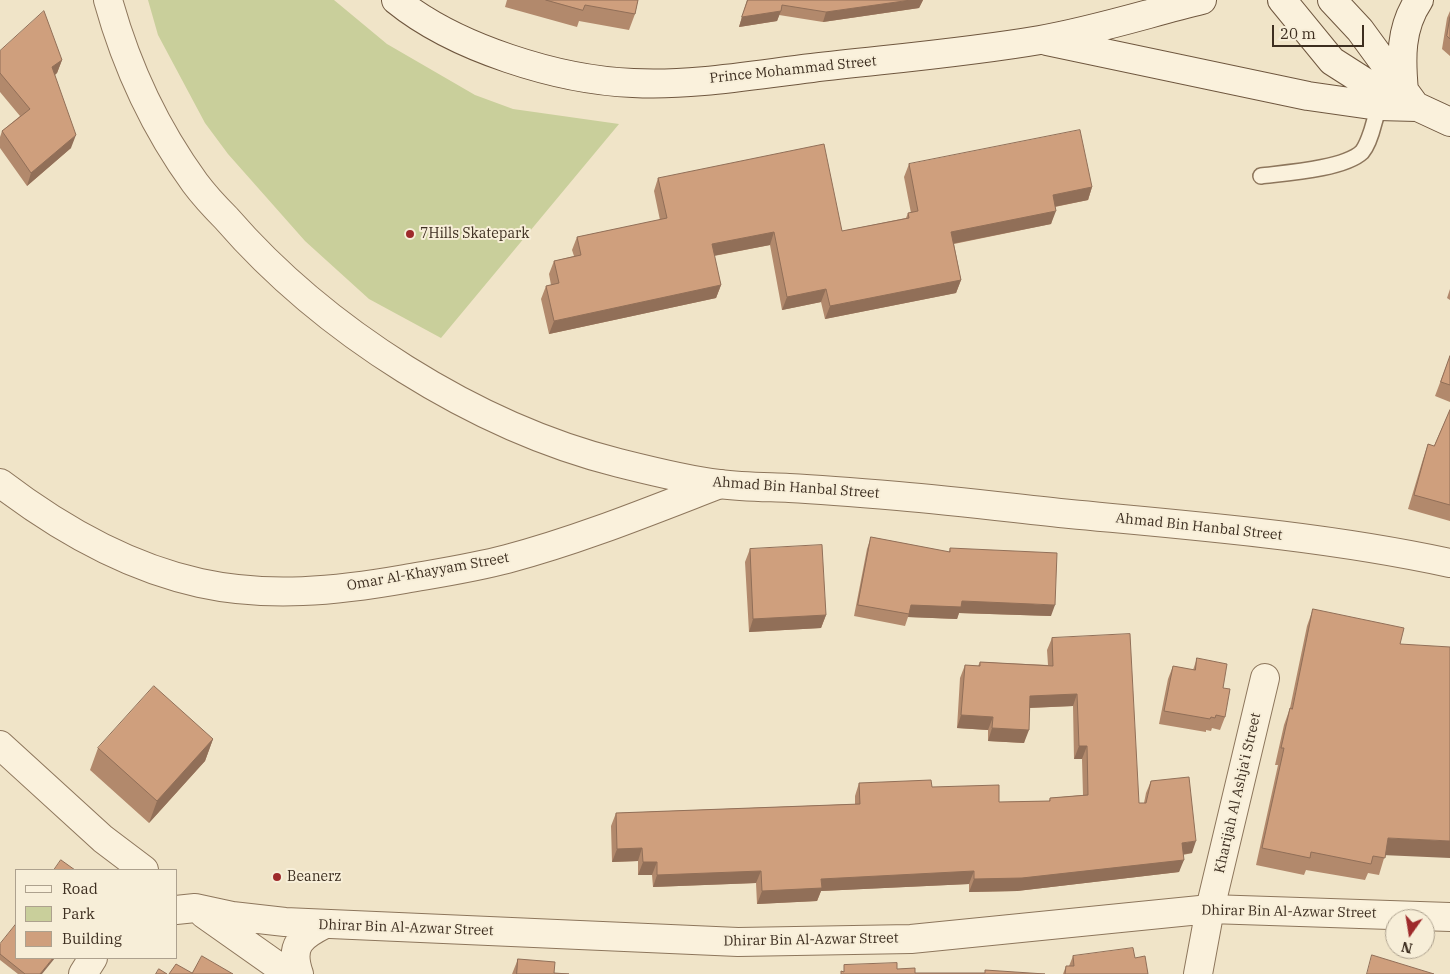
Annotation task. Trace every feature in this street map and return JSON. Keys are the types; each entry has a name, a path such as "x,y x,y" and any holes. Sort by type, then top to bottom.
{"street":[{"name":"Ahmad Bin Hanbal Street","path":"108,0 117,32 140,89 166,138 196,184 241,236 284,279 330,317 402,368 505,423 551,442 619,463 720,484 830,490 1154,521 1377,548 1450,563"},
{"name":"Prince Mohammad Street","path":"396,0 441,30 478,48 520,62 555,70 632,83 674,83 1041,40 1202,0"},
{"path":"1282,0 1332,61 1373,95"},
{"path":"1332,0 1360,30 1410,99"},
{"path":"1410,99 1401,56 1406,30 1419,0"},
{"path":"1041,40 1308,96 1373,95 1410,99 1450,122"},
{"name":"Omar Al-Khayyam Street","path":"0,483 64,527 103,547 167,574 229,588 290,593 372,585 507,559 627,519 720,484"},
{"name":"Kharijah Al Ashja'i Street","path":"1198,974 1210,908 1265,678"},
{"path":"0,745 103,839 143,869"},
{"path":"183,904 288,974"},
{"name":"Dhirar Bin Al-Azwar Street","path":"183,904 232,916 325,924 757,942 911,939 1210,908 1450,917"},
{"path":"299,974 295,954 298,943 307,933 325,924"},
{"path":"83,974 92,959"}],"lane":[{"path":"1261,176 1320,168 1341,162 1362,152 1372,130 1373,95"}],"green space":[{"path":"148,0 334,0 387,44 475,95 513,109 619,124 441,338 369,299 305,241 228,154 205,123 158,35"}],"building":[{"path":"546,0 638,0 635,14 585,5 583,10"},
{"path":"748,0 911,0 826,12 782,5 781,11 742,17"},
{"path":"44,11 62,60 52,67 76,135 31,173 2,131 30,109 0,73 0,51"},
{"path":"1450,17 1450,39 1447,36"},
{"path":"1080,130 1092,187 1053,195 1056,211 951,232 961,280 830,306 826,289 787,297 774,232 712,244 721,285 554,321 546,286 559,283 554,261 581,255 577,237 667,218 658,178 824,144 842,231 909,218 908,213 918,211 909,164"},
{"path":"1450,356 1450,385 1441,382"},
{"path":"1450,410 1450,505 1414,495 1428,444 1434,446"},
{"path":"871,537 950,552 950,548 1057,553 1055,605 962,601 961,607 911,605 909,614 858,605"},
{"path":"822,545 826,615 753,619 750,549"},
{"path":"1313,609 1404,628 1400,644 1450,647 1450,841 1388,838 1385,858 1373,856 1371,864 1311,852 1310,858 1262,848 1284,748 1281,748 1290,708 1292,709"},
{"path":"1130,634 1139,803 1146,803 1151,781 1189,777 1196,841 1182,843 1184,860 1022,878 974,879 974,871 821,879 822,888 762,891 761,871 657,875 657,862 643,862 642,848 617,849 616,813 860,804 859,783 931,780 932,787 999,785 999,802 1050,801 1050,798 1088,795 1087,746 1079,746 1077,694 1030,696 1029,730 992,728 993,717 961,715 965,665 980,666 980,662 1053,666 1052,638"},
{"path":"1197,658 1227,664 1223,688 1230,689 1225,717 1216,715 1215,718 1211,717 1210,719 1164,711 1173,666 1195,670"},
{"path":"154,686 213,739 157,801 98,748"},
{"path":"61,860 74,869 55,869"},
{"path":"15,925 15,959 52,959 40,974 25,974 0,954 0,944"},
{"path":"1133,948 1135,958 1145,956 1148,974 1065,974 1066,966 1074,966 1073,956"},
{"path":"1372,955 1434,974 1367,974"},
{"path":"202,956 233,974 169,974 176,964 192,973"},
{"path":"518,959 555,962 554,973 569,974 517,974"},
{"path":"897,963 897,969 915,968 915,973 985,973 985,970 1045,974 841,974 841,971 844,972 844,965"},
{"path":"159,969 167,974 156,974"}],"place":[{"name":"7Hills Skatepark","path":"410,234"},
{"name":"Beanerz","path":"277,877"}]}
